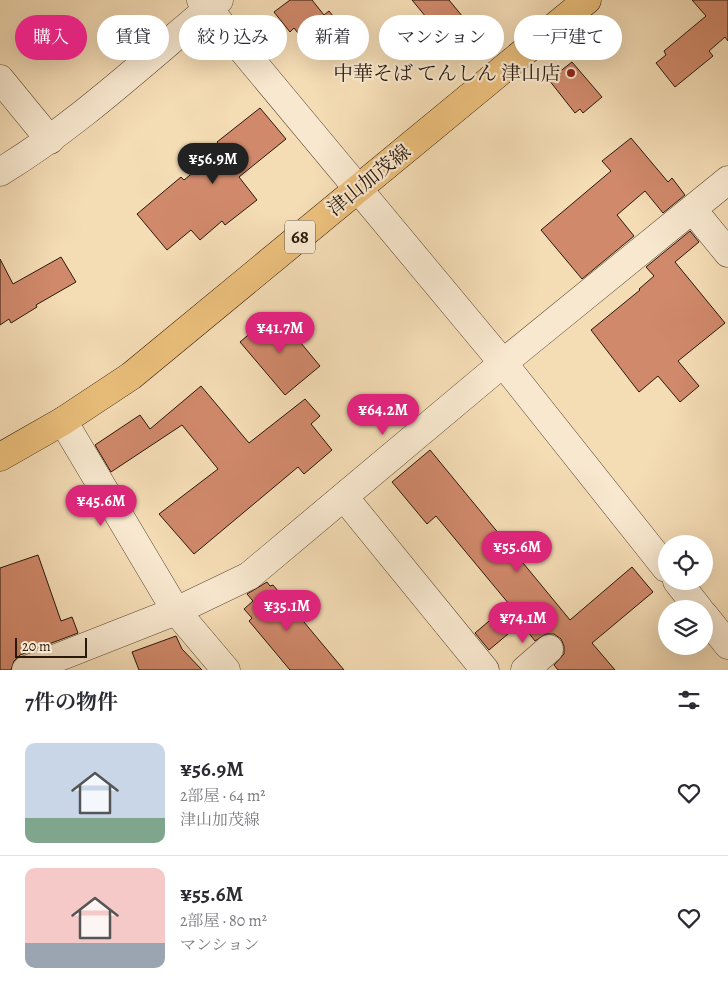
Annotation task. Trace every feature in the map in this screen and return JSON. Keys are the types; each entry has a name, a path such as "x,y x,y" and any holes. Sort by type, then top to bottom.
{"main road":[{"name":"津山加茂線","path":"3,449 63,421 131,376 587,0"}],"street":[{"path":"0,172 50,140 210,3 357,190 503,363 658,558"},
{"path":"0,79 50,140"},
{"path":"26,670 176,611 249,576 503,363 728,180"},
{"path":"693,210 728,253"},
{"path":"63,421 176,611 226,670"},
{"path":"344,497 485,670"},
{"path":"684,590 692,600"},
{"path":"713,626 728,645"},
{"path":"525,670 549,649"}],"building":[{"path":"290,0 312,0 324,15 297,15 297,32 294,28 290,32 287,28 287,15 276,15 274,12"},
{"path":"412,0 449,0 461,15 424,15"},
{"path":"692,0 728,0 728,41 725,37 709,51 713,56 675,87 656,63 666,55 664,51 706,16"},
{"path":"329,11 332,15 324,15"},
{"path":"572,62 602,97 583,113 580,109 575,113 549,80"},
{"path":"260,108 286,139 239,177 257,200 225,225 222,221 200,240 191,230 167,250 137,214 181,177 184,180 222,149 217,142"},
{"path":"631,138 668,182 672,178 685,195 663,213 645,191 617,215 634,236 582,279 541,230 611,171 602,161"},
{"path":"690,231 699,242 675,262 725,323 678,361 699,386 680,402 658,376 639,392 591,330 640,290 654,276 646,267"},
{"path":"61,257 76,282 36,305 37,307 11,323 9,319 0,325 0,259 13,284"},
{"path":"275,312 320,366 285,395 240,342"},
{"path":"201,386 249,443 305,399 320,416 311,424 332,450 304,474 298,467 194,554 159,514 218,469 182,425 111,472 95,445 140,415 150,429"},
{"path":"430,450 570,620 632,567 653,592 592,643 615,670 558,670 554,665 564,654 564,646 561,639 554,634 546,634 535,641 521,623 489,650 475,633 509,604 436,516 427,524 392,482"},
{"path":"38,555 61,621 72,617 78,633 20,655 14,661 11,670 0,670 0,568"},
{"path":"267,582 270,586 273,585 344,670 290,670 249,621 252,618 244,609 253,601 247,594"},
{"path":"176,636 182,649 202,670 139,670 132,652"}],"place":[{"name":"中華そば てんしん 津山店","path":"571,73"}]}
